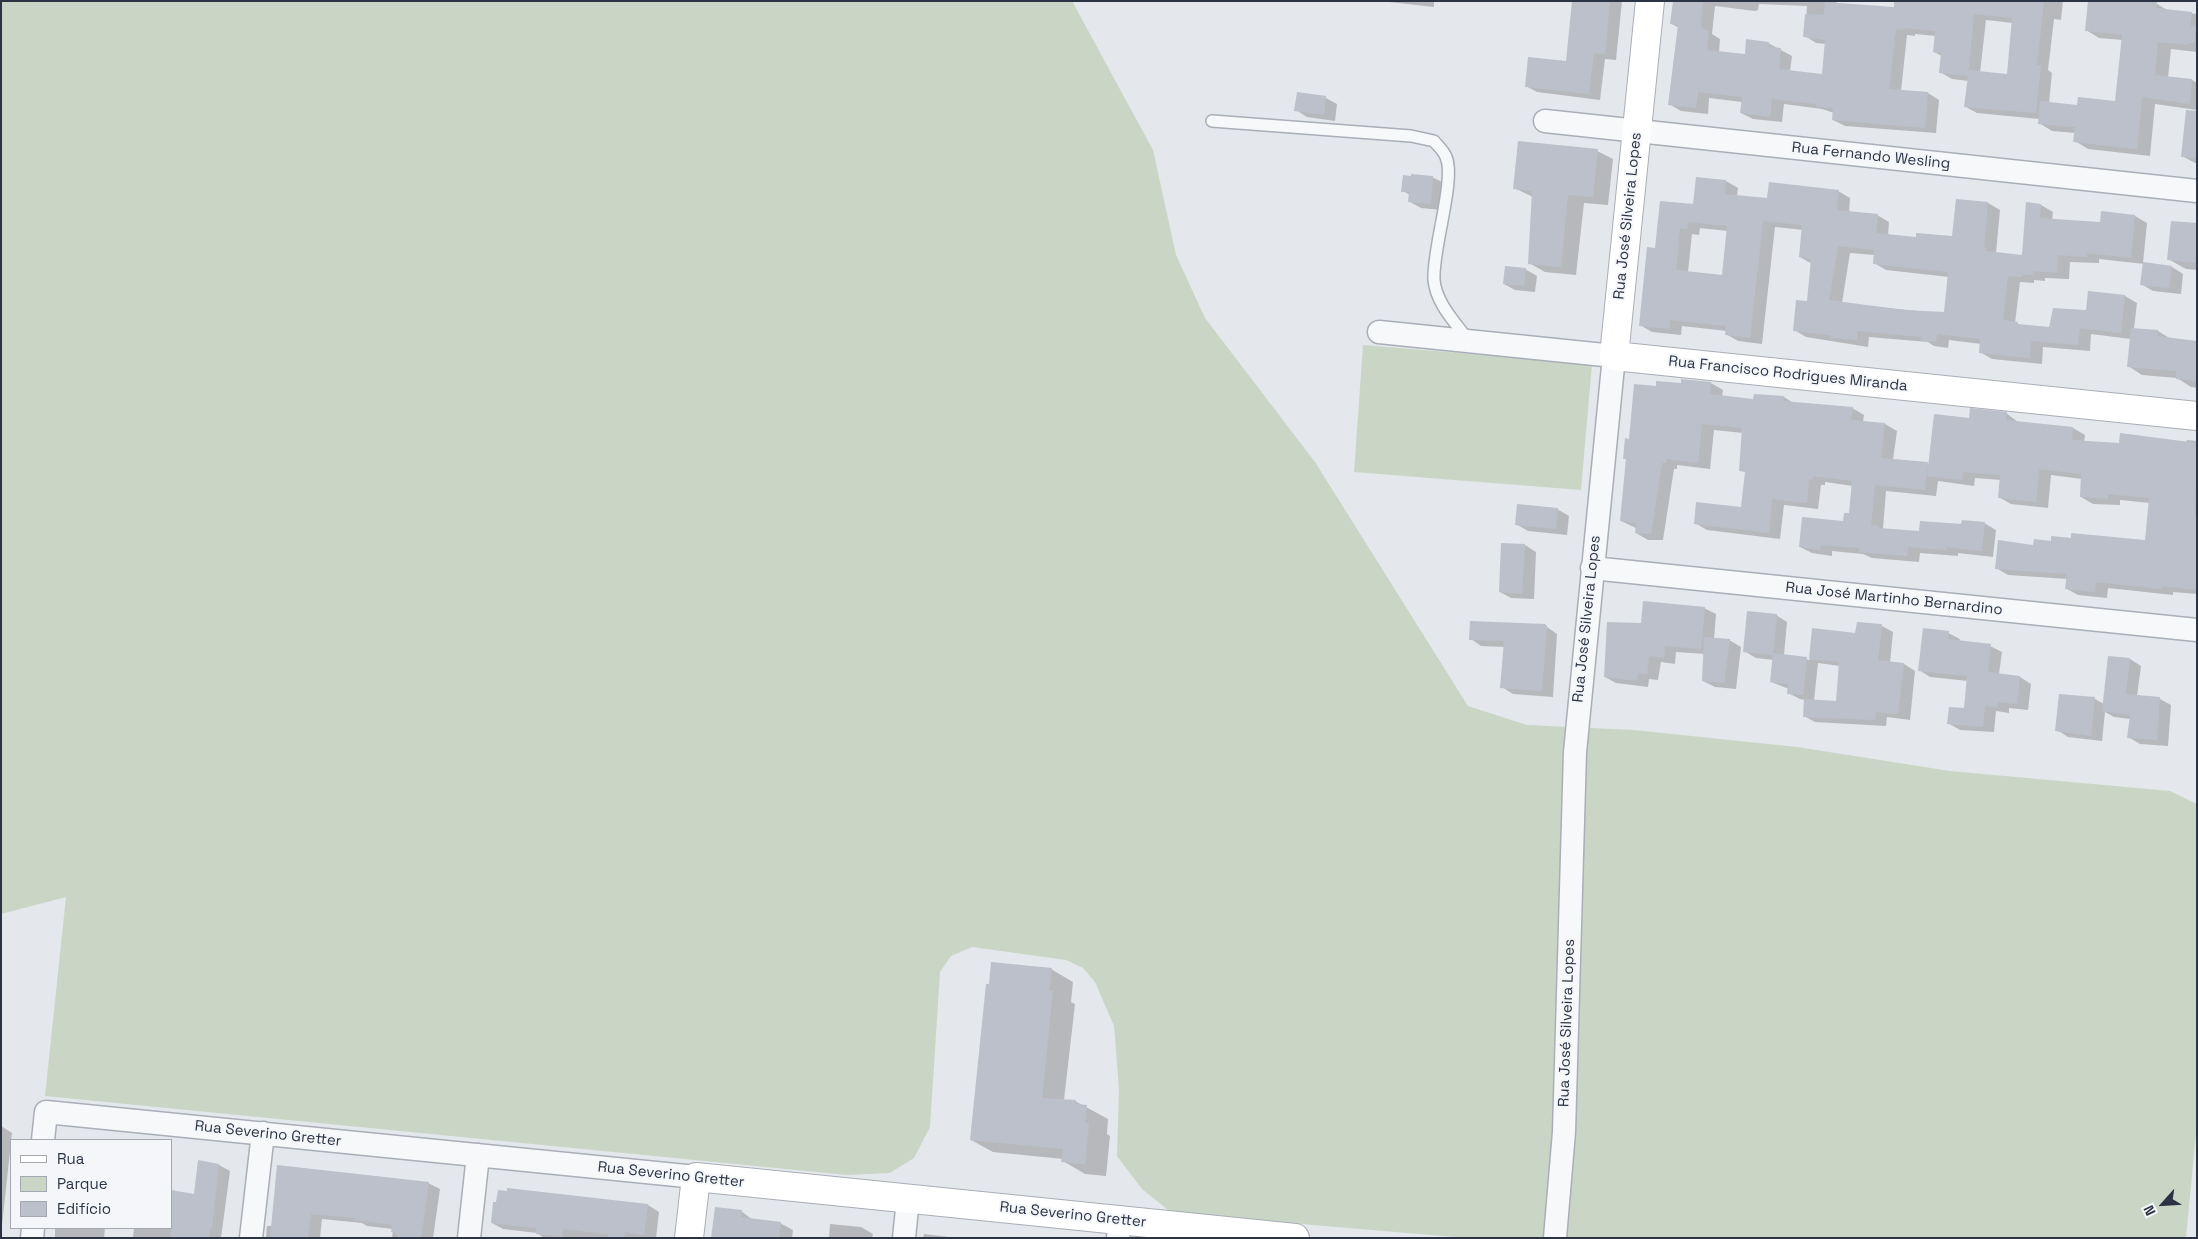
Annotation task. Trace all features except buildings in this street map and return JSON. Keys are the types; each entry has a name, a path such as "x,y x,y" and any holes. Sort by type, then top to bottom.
{"street":[{"name":"Rua José Silveira Lopes","path":"1554,1238 1564,1132 1575,752 1650,1"},
{"name":"Rua Fernando Wesling","path":"1545,122 2197,191"},
{"name":"Rua Francisco Rodrigues Miranda","path":"1379,332 2197,416"},
{"name":"Rua José Martinho Bernardino","path":"1592,568 2197,630"},
{"name":"Rua Severino Gretter","path":"43,1139 46,1112 908,1199 1119,1229 1295,1238"},
{"path":"251,1238 263,1134"},
{"path":"469,1238 478,1155"},
{"path":"689,1238 696,1177"},
{"path":"904,1238 908,1199"}],"lane":[{"path":"1212,121 1411,136 1434,141 1446,157 1447,181 1434,264 1434,281 1440,300 1468,342"}],"green space":[{"path":"1,1 1072,1 1153,150 1176,255 1205,318 1315,462 1468,706 1527,725 1634,730 1797,747 1950,771 2170,791 2197,804 2197,1122 2186,1238 1466,1238 1172,1213 1142,1189 1117,1156 1119,1089 1114,1026 1095,982 1083,968 1066,960 972,947 951,956 940,972 930,1127 914,1158 890,1173 847,1175 45,1096 66,897 1,914"},
{"path":"1363,345 1592,364 1581,490 1354,472"}]}
